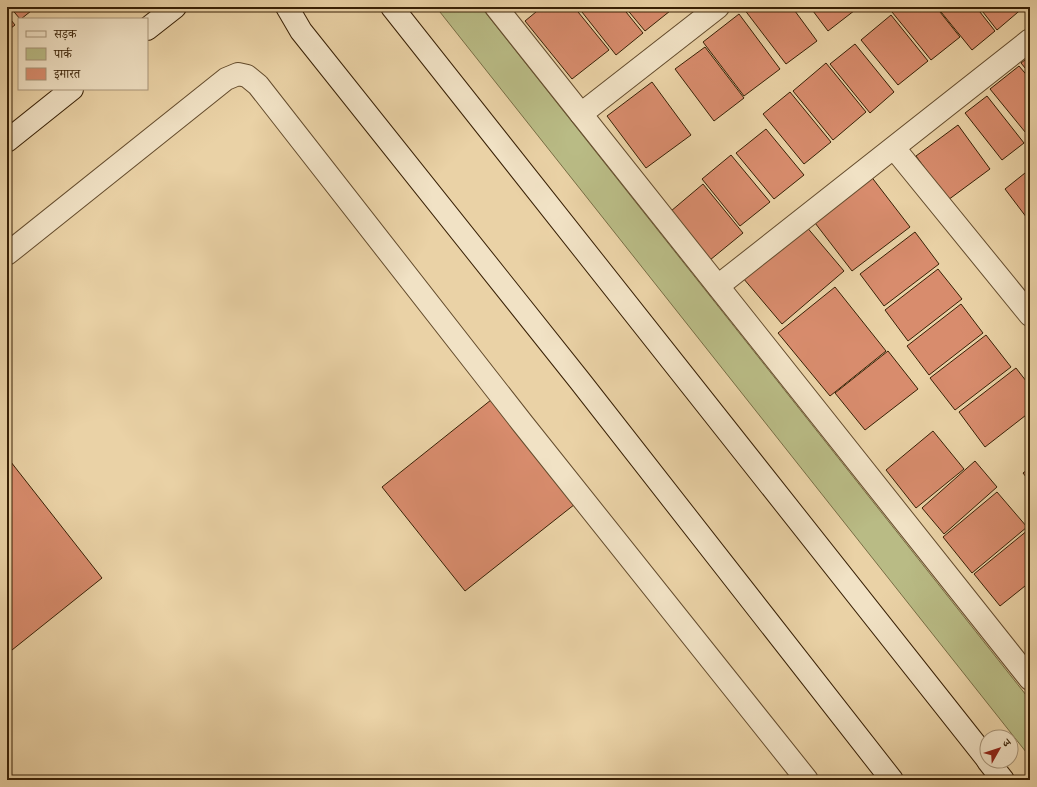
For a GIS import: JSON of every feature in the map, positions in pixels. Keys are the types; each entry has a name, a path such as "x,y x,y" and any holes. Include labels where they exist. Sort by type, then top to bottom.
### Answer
{"street":[{"path":"148,28 175,7"},
{"path":"287,7 301,31 555,350 892,780"},
{"path":"392,7 979,749"},
{"path":"496,7 1030,679"},
{"path":"581,114 718,7"},
{"path":"718,286 1030,40"},
{"path":"7,254 226,79 238,74 247,76 258,85 528,430 807,780"},
{"path":"7,141 71,90"},
{"path":"894,148 1026,301"},
{"path":"995,769 1003,780"}],"green space":[{"path":"436,7 481,7 1011,676 1030,700 1030,757 1019,743 1019,729 1008,729"}],"building":[{"path":"10,7 36,7 22,18 19,18"},
{"path":"542,7 574,7 609,50 572,79 525,21"},
{"path":"578,7 622,7 643,33 616,55"},
{"path":"625,7 675,7 645,31"},
{"path":"746,7 792,7 817,41 786,64 744,9"},
{"path":"810,7 859,7 828,31"},
{"path":"899,7 936,7 960,37 931,60 892,12"},
{"path":"937,7 976,7 995,31 972,50"},
{"path":"979,7 1024,7 997,30"},
{"path":"739,14 780,69 744,96 703,42"},
{"path":"7,15 15,25 7,31"},
{"path":"891,15 928,61 898,85 861,40"},
{"path":"855,44 894,92 870,113 830,64"},
{"path":"705,47 744,98 714,121 675,69"},
{"path":"1030,56 1030,74 1021,63"},
{"path":"826,63 866,112 833,140 793,91"},
{"path":"1019,66 1030,79 1030,138 990,89"},
{"path":"652,82 691,135 646,168 607,116"},
{"path":"790,92 831,142 804,164 763,114"},
{"path":"987,96 1024,143 1002,160 965,113"},
{"path":"958,125 990,169 948,200 916,156"},
{"path":"766,129 804,175 774,199 736,153"},
{"path":"731,155 770,202 740,226 702,179"},
{"path":"1030,169 1030,222 1005,189"},
{"path":"870,175 910,227 852,271 812,219"},
{"path":"703,184 743,233 710,260 671,211"},
{"path":"805,225 844,271 782,324 743,278"},
{"path":"915,232 939,264 884,306 860,274"},
{"path":"938,269 962,299 908,341 885,310"},
{"path":"835,287 886,351 830,396 778,333"},
{"path":"961,304 983,333 929,375 907,346"},
{"path":"986,335 1011,367 955,410 930,378"},
{"path":"888,351 918,389 865,430 835,393"},
{"path":"1016,368 1030,386 1030,412 985,447 959,412"},
{"path":"506,388 589,493 465,591 382,487"},
{"path":"933,431 964,469 916,508 886,470"},
{"path":"7,457 102,578 7,654"},
{"path":"975,461 997,487 944,534 922,508"},
{"path":"1030,468 1030,482 1023,473"},
{"path":"997,492 1027,527 972,573 943,537"},
{"path":"1028,530 1030,532 1030,582 1000,606 974,574"}]}
